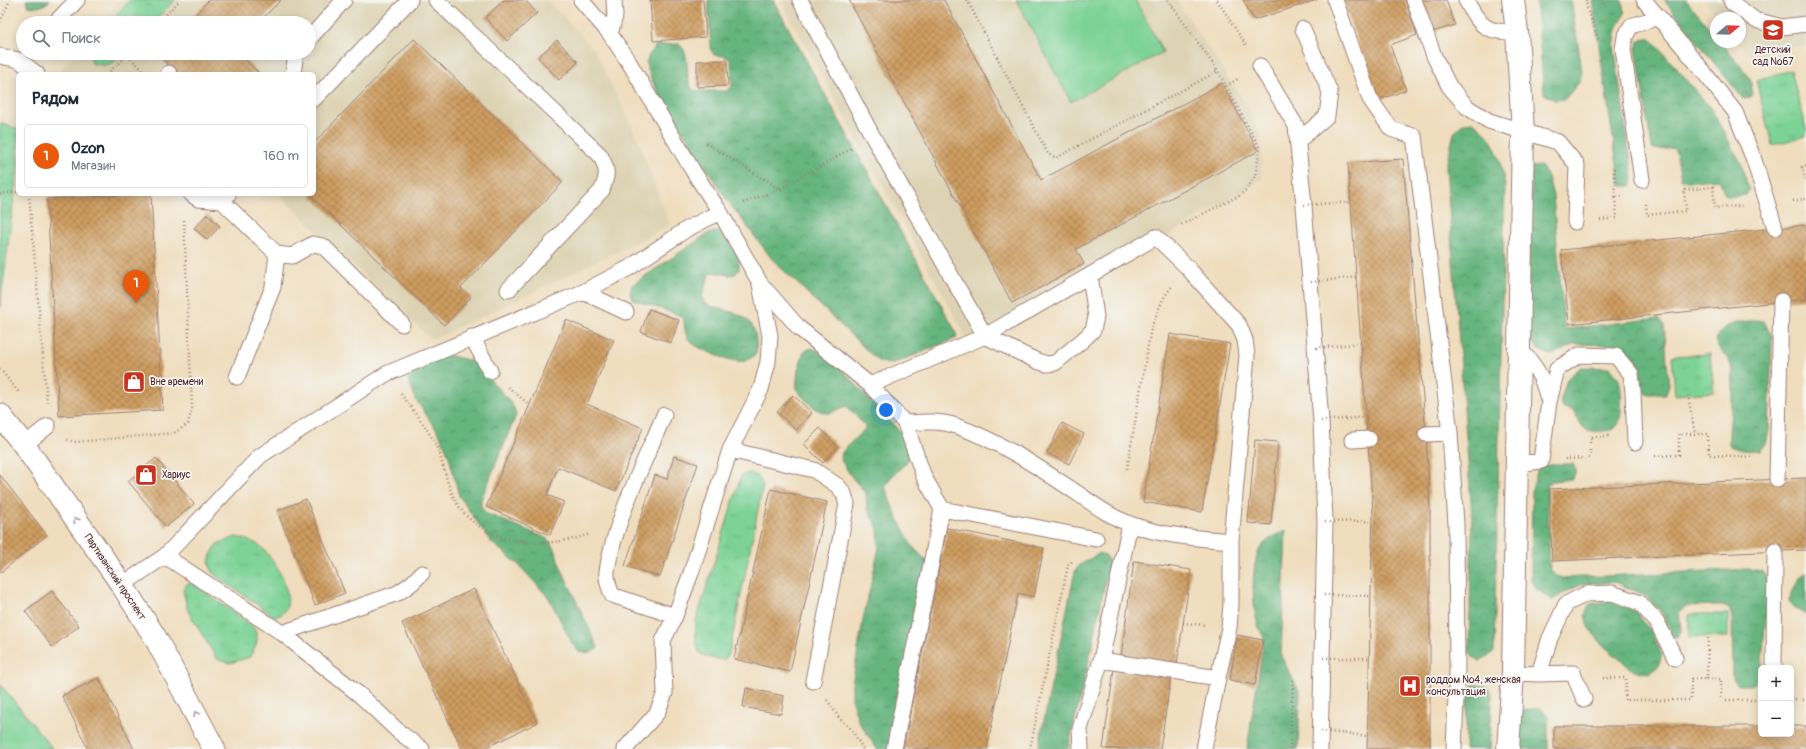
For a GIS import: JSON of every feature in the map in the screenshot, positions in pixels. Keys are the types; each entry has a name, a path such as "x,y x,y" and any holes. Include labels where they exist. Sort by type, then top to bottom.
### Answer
{"street":[{"path":"1508,749 1513,673 1523,132 1517,32 1513,0"},
{"name":"Партизанский проспект","path":"0,415 24,445 122,585 155,637 214,749"}],"lane":[{"path":"61,16 77,0"},
{"path":"316,31 344,0"},
{"path":"316,97 410,0"},
{"path":"436,0 600,155 606,167 607,177 602,190 508,290"},
{"path":"580,0 610,34 630,64 693,172 720,212 760,283 798,328 870,385 905,423 924,477 942,509 894,749"},
{"path":"610,34 615,16 614,0"},
{"path":"800,0 873,137 985,336 1037,361 1047,364 1055,363 1093,330 1096,316 1090,275"},
{"path":"1335,0 1370,99 1390,129 1414,136 1450,433 1456,540 1457,673 1454,749"},
{"path":"1414,0 1434,56 1450,86 1467,107 1489,121 1558,142 1577,165 1575,222"},
{"path":"1466,0 1479,22 1488,28 1498,32 1517,32"},
{"path":"1644,0 1700,66 1735,112 1754,160 1775,228"},
{"path":"1731,0 1732,3 1755,20 1782,27 1806,24"},
{"path":"1642,180 1623,49 1625,37 1631,26 1659,17"},
{"path":"1298,141 1328,116 1330,92 1303,29"},
{"path":"0,56 16,56"},
{"path":"25,60 35,72"},
{"path":"293,72 295,60"},
{"path":"1260,66 1296,126 1304,205 1321,421 1325,522 1320,749"},
{"path":"194,196 198,199 225,198 277,254 292,256 313,244 323,246 402,324"},
{"path":"122,585 165,556 260,456 386,374 583,292 629,268 687,229 720,212"},
{"path":"870,385 985,336 1156,237 1186,266 1238,325 1245,340 1247,355 1231,541 1231,604 1229,628 1204,749"},
{"path":"237,376 273,287 277,254"},
{"path":"625,749 657,713 665,693 663,641 675,616 730,450 761,389 768,362 770,336 760,283"},
{"path":"583,292 626,312"},
{"path":"1777,479 1781,302"},
{"path":"472,337 490,371"},
{"path":"1518,348 1531,360 1543,379 1549,402"},
{"path":"1516,464 1541,461 1549,402 1557,369 1579,355 1616,356 1631,374 1635,442"},
{"path":"664,415 617,532 607,571 608,584 612,595 675,616"},
{"path":"905,423 930,421 955,425 1006,449 1105,512 1130,524 1180,536 1231,541"},
{"path":"24,445 48,426"},
{"path":"1426,434 1450,433"},
{"path":"1352,440 1369,439"},
{"path":"730,450 814,470 838,486 844,494 847,504 813,681"},
{"path":"942,509 1096,539"},
{"path":"1081,749 1080,729 1101,660 1130,524"},
{"path":"1774,665 1775,551"},
{"path":"165,556 282,633 361,696 399,732 422,749"},
{"path":"282,633 398,593 412,583 422,573"},
{"path":"1539,674 1550,638 1566,604 1586,594 1612,593 1640,603 1657,622 1675,658"},
{"path":"1101,660 1218,678"},
{"path":"1513,673 1574,673 1584,700"}],"path":[{"path":"0,22 10,0"},
{"path":"165,16 180,0"},
{"path":"967,0 1048,154 1056,158 1218,71"},
{"path":"1156,237 1239,196 1246,190 1255,176 1260,149 1218,71 1168,0"},
{"path":"1217,0 1260,66"},
{"path":"1586,0 1587,8 1600,42"},
{"path":"109,72 122,60"},
{"path":"134,60 145,72"},
{"path":"720,212 780,189 873,137"},
{"path":"703,141 780,189"},
{"path":"1806,166 1802,166 1806,181"},
{"path":"1662,213 1686,211 1684,190 1713,187 1716,208 1730,207"},
{"path":"0,194 16,192"},
{"path":"29,196 48,426 63,439 76,442 174,433 188,424 192,408 184,216"},
{"path":"1304,205 1351,202"},
{"path":"1127,469 1151,328 1163,299 1186,266"},
{"path":"1310,282 1357,277"},
{"path":"1316,348 1362,343"},
{"path":"386,374 431,436 440,456 446,481 455,500 466,517 484,531 503,538 533,543 556,542 576,539 594,533 617,532"},
{"path":"1688,395 1695,434"},
{"path":"1321,421 1367,417"},
{"path":"1679,455 1679,434 1708,434 1709,455 1723,455"},
{"path":"1590,458 1590,437 1613,436"},
{"path":"1325,522 1373,521"},
{"path":"1030,749 1068,565 1096,539"},
{"path":"1324,595 1371,596"},
{"path":"1707,679 1708,637"},
{"path":"1323,658 1370,658"},
{"path":"1596,678 1626,678 1625,700 1691,700 1691,679 1721,679 1721,700 1758,700"},
{"path":"813,681 840,719 852,730 858,744 862,749"},
{"path":"1290,749 1293,681"},
{"path":"1794,700 1806,700"},
{"path":"1321,731 1368,736"}],"shaded area":[{"path":"121,0 547,0 595,50 639,142 670,226 445,334 431,339 280,196 316,196 316,72 59,72 69,60 316,60 316,16 107,16"},
{"path":"780,0 1176,0 1249,109 1261,136 1262,180 974,351"},
{"name":"Детский сад №67","path":"1703,0 1806,0 1806,46 1786,47 1750,56 1743,48 1746,48 1746,12 1713,12"}],"green space":[{"path":"26,0 50,0 43,6 35,7 28,6"},
{"path":"130,0 175,0 159,16 116,16"},
{"path":"708,0 773,0 955,330 957,338 900,361 889,364 878,361 772,259 727,200 671,114 652,81 646,64 648,57 656,45 679,44 686,55 690,86 694,91 726,91 732,87 731,60 724,56 714,55 711,50"},
{"path":"1016,0 1135,0 1163,52 1071,102"},
{"path":"1536,0 1571,0 1582,71 1580,81 1565,99 1555,100 1544,94"},
{"path":"1592,0 1621,0 1625,11 1617,29 1614,46 1633,179 1631,186 1622,186 1619,178"},
{"path":"1664,0 1686,0 1710,29 1710,48 1726,48 1750,78 1753,95 1749,98 1743,99"},
{"path":"1651,39 1655,43 1711,109 1741,163 1749,190 1746,195 1728,197 1724,193 1720,181 1711,179 1686,181 1681,179 1676,152 1673,148 1659,150 1652,148 1636,48 1639,41"},
{"path":"91,60 116,60 106,65 92,63"},
{"path":"1791,70 1806,128 1806,136 1772,145 1756,80"},
{"path":"1473,122 1487,135 1496,149 1505,184 1494,652 1480,661 1473,657 1469,651 1472,516 1446,167 1454,133 1463,123"},
{"path":"0,123 16,128 16,182 0,308"},
{"path":"1541,166 1548,177 1553,196 1564,325 1567,329 1659,318 1664,324 1669,386 1666,394 1646,394 1642,385 1639,364 1622,345 1575,344 1551,355 1538,349 1531,341 1527,332 1532,167"},
{"path":"722,232 739,255 739,270 735,274 729,275 713,272 709,275 702,297 705,304 736,314 750,323 754,330 756,354 745,361 725,358 700,348 688,339 685,331 684,320 679,315 634,300 630,294 632,285 707,234"},
{"path":"1757,320 1764,321 1772,337 1769,431 1766,444 1760,450 1744,450 1732,447 1729,444 1733,376 1730,362 1718,347 1715,340 1723,329 1728,326"},
{"path":"812,348 831,358 905,437 909,446 910,453 908,459 889,480 885,487 894,511 912,546 927,561 889,749 877,749 858,720 852,700 852,685 863,620 879,547 878,529 867,508 866,494 851,476 841,460 841,454 847,446 865,429 865,426 847,406 829,413 819,411 806,401 796,389 798,370 804,351"},
{"path":"1710,354 1714,392 1675,395 1672,356"},
{"path":"447,355 473,361 508,399 514,408 516,415 481,500 481,506 485,513 546,538 555,548 558,561 598,648 594,651 587,653 579,652 572,643 549,598 518,564 491,542 459,496 449,456 440,435 416,400 408,379 420,367"},
{"path":"1581,367 1610,368 1617,376 1621,390 1621,411 1619,422 1615,428 1603,431 1587,431 1573,410 1564,408 1560,402 1567,379"},
{"path":"1551,464 1573,464 1575,468 1572,479 1552,481 1547,486 1550,569 1555,575 1562,578 1750,569 1762,571 1769,580 1762,665 1758,665 1758,681 1754,685 1738,685 1733,679 1732,619 1730,610 1723,605 1686,606 1679,612 1681,630 1679,636 1674,637 1662,613 1646,596 1615,582 1584,584 1569,590 1552,600 1534,587 1531,579 1532,490 1538,468"},
{"path":"748,473 757,476 763,485 730,649 728,656 724,660 707,657 699,652 696,639 696,621 741,476"},
{"path":"1286,530 1281,656 1300,693 1298,749 1247,749 1264,639 1254,607 1253,584 1255,562 1264,543"},
{"path":"236,537 251,541 260,546 279,571 287,594 287,604 284,612 275,617 215,575 209,563 217,544"},
{"path":"1100,553 1106,556 1109,563 1091,652 1068,749 1038,749 1075,571 1080,565"},
{"path":"1806,572 1806,615 1794,608 1789,600 1799,577"},
{"path":"192,583 252,625 255,630 257,641 250,657 230,663 217,659 188,611 183,590 187,584"},
{"path":"1609,601 1635,611 1651,631 1662,655 1658,666 1650,673 1634,671 1604,646 1588,627 1585,615 1590,604"},
{"path":"1689,614 1728,614 1728,637 1689,637"},
{"path":"0,684 53,749 0,749"},
{"path":"1473,685 1486,686 1492,694 1490,749 1465,749 1468,690"},
{"path":"1540,708 1548,717 1548,749 1518,749 1519,718 1525,710"}],"building":[{"path":"209,0 281,0 265,16 194,16"},
{"path":"504,0 525,0 537,13 507,41 485,18"},
{"path":"650,0 703,0 706,37 653,41"},
{"path":"849,0 944,0 1041,180 1222,83 1258,151 1076,249 1084,264 1012,303"},
{"path":"1243,0 1317,0 1254,20"},
{"path":"1342,0 1405,0 1417,35 1390,45 1406,90 1379,100"},
{"path":"1421,0 1446,0 1455,25 1432,32"},
{"path":"414,39 563,182 461,288 471,297 444,325 311,196 316,196 316,141"},
{"path":"557,40 578,62 559,80 538,57"},
{"path":"163,60 245,60 258,72 175,72"},
{"path":"727,60 728,86 697,87 697,61"},
{"path":"1403,159 1426,434 1430,509 1430,749 1367,749 1373,513 1348,163"},
{"path":"109,196 151,196 163,410 59,416 47,199"},
{"path":"207,214 220,226 207,240 194,228"},
{"path":"1806,225 1806,299 1569,324 1561,250"},
{"path":"649,309 679,320 671,343 641,332"},
{"path":"566,320 614,340 587,404 643,428 616,491 558,467 547,495 564,502 550,535 486,507"},
{"path":"1170,334 1230,344 1202,512 1143,502"},
{"path":"793,395 812,413 796,430 777,412"},
{"path":"1062,423 1084,434 1069,464 1047,453"},
{"path":"820,428 838,447 823,463 804,444"},
{"path":"1255,440 1278,442 1271,525 1248,523"},
{"path":"674,456 698,464 660,577 625,566 655,475 667,479"},
{"path":"156,458 194,504 166,527 128,481"},
{"path":"0,475 47,535 0,573"},
{"path":"1806,478 1806,550 1552,561 1549,489"},
{"path":"771,489 827,502 790,672 734,659"},
{"path":"306,499 345,593 315,605 277,511"},
{"path":"947,528 1044,548 1034,597 1018,593 987,749 903,749"},
{"path":"1134,561 1191,570 1177,664 1121,656"},
{"path":"474,589 537,723 483,749 462,749 402,623"},
{"path":"52,591 79,626 52,647 25,611"},
{"path":"1237,635 1263,640 1255,685 1230,680"},
{"path":"1114,669 1171,677 1160,749 1103,749"},
{"path":"99,678 134,749 88,749 62,696"},
{"path":"746,688 784,696 781,714 743,707"},
{"path":"1554,726 1758,726 1758,737 1794,737 1794,726 1806,726 1806,749 1554,749"}],"place":[{"name":"Детский сад №67","path":"1773,30"},
{"name":"Ozon","path":"136,303"},
{"name":"Вне времени","path":"134,382"},
{"name":"Хариус","path":"146,475"},
{"name":"роддом №4, женская консультация","path":"1410,686"}]}
